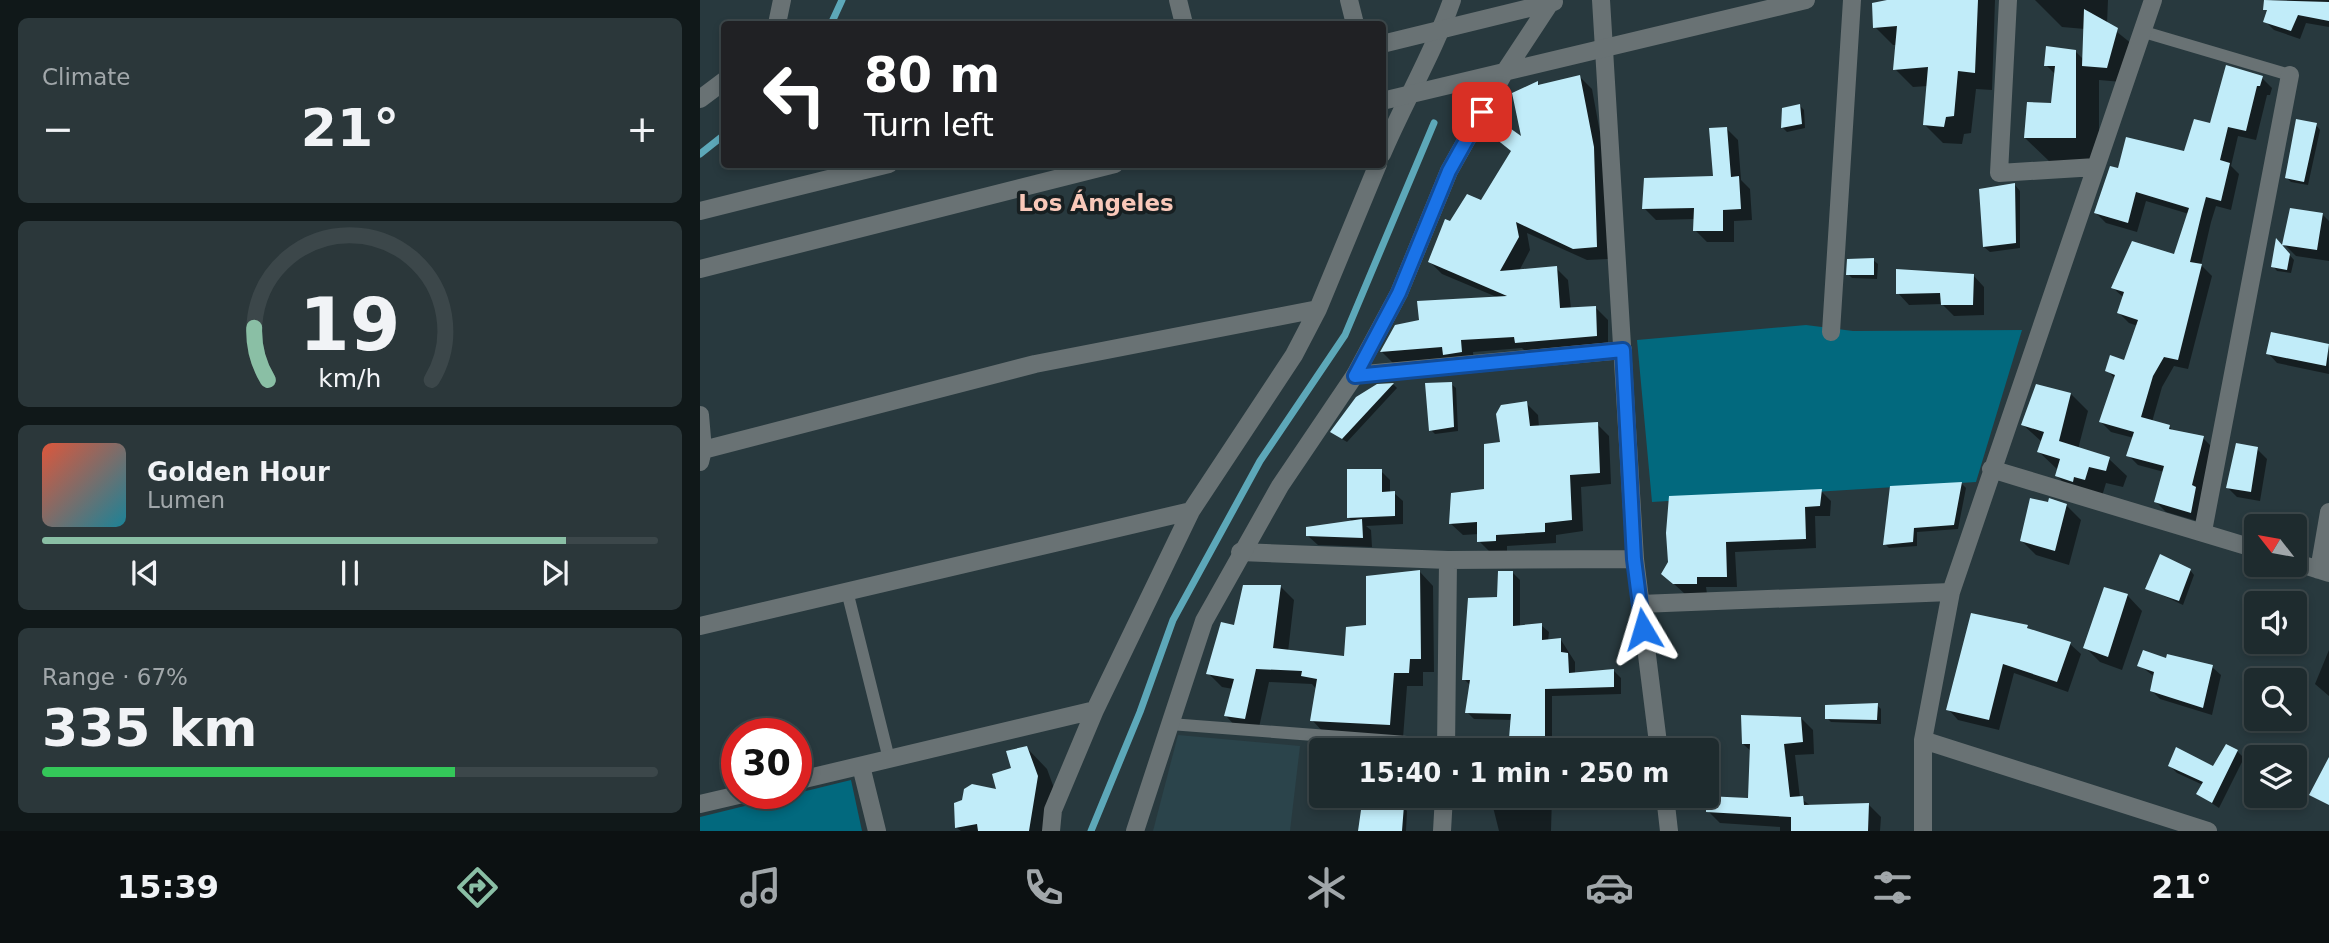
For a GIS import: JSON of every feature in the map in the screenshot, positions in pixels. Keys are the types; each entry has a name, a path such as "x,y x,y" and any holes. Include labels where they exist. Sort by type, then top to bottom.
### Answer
{"street":[{"path":"778,21 782,0"},
{"path":"1178,0 1183,21"},
{"path":"1349,0 1354,21"},
{"path":"1386,145 1407,95 1441,31 1452,0"},
{"path":"1601,0 1634,559 1657,738"},
{"path":"1386,100 1806,0"},
{"path":"1831,332 1852,0"},
{"path":"2008,0 1999,173 2096,167"},
{"path":"1923,831 1923,740 1951,592 1990,468 2153,0"},
{"path":"1386,43 1556,1"},
{"path":"1135,831 1204,621 1240,552 1280,486 1355,376 1399,293 1449,171 1504,73 1556,1"},
{"path":"2203,531 2290,75"},
{"path":"701,94 721,83"},
{"path":"700,211 873,168"},
{"path":"700,269 1099,168"},
{"path":"1051,831 1053,810 1095,710 1191,511 1294,355 1318,309 1376,168"},
{"path":"700,415 701,456 1035,364 1318,309"},
{"path":"1355,376 1623,350"},
{"path":"1990,468 2244,545"},
{"path":"700,626 1191,511"},
{"path":"2307,566 2324,571 2329,512"},
{"path":"1240,552 1447,560 1634,559"},
{"path":"1446,738 1447,560"},
{"path":"1640,604 1951,592"},
{"path":"812,777 1095,710"},
{"path":"1923,740 2208,831"},
{"path":"861,765 877,831"},
{"path":"700,804 721,799"},
{"path":"1442,831 1443,808"},
{"path":"1666,808 1669,831"}],"lane":[{"path":"2144,32 2290,75"},
{"path":"848,591 889,759"},
{"path":"1170,724 1331,738"}],"shaded area":[{"path":"1806,325 1853,331 2022,330 1976,482 1652,502 1637,340"},
{"path":"1178,735 1300,746 1290,831 1153,831"},
{"path":"851,780 862,831 700,831 700,817 733,809 812,809 812,790"}],"building":[{"path":"1887,0 1978,0 1975,73 1958,71 1954,116 1946,117 1944,127 1923,125 1928,67 1893,70 1897,26 1873,28 1872,3"},
{"path":"2264,0 2329,2 2329,21 2298,15 2291,31 2263,22 2267,10 2263,10"},
{"path":"2084,9 2118,28 2107,68 2082,66"},
{"path":"2046,46 2076,50 2076,138 2024,138 2027,102 2051,103 2055,66 2044,66"},
{"path":"2226,65 2263,76 2260,86 2257,86 2246,131 2228,127 2220,160 2230,163 2221,201 2206,197 2202,212 2190,262 2202,264 2178,360 2164,357 2153,376 2141,417 2170,425 2169,429 2204,436 2192,485 2196,487 2191,513 2154,502 2164,466 2126,456 2134,432 2099,422 2115,375 2105,371 2110,355 2124,360 2138,320 2117,313 2124,292 2111,288 2132,241 2174,254 2189,208 2136,192 2128,223 2094,213 2110,166 2118,168 2126,137 2184,151 2194,119 2210,123"},
{"path":"1580,75 1594,147 1597,247 1573,249 1516,222 1519,237 1500,271 1557,266 1560,308 1596,306 1597,336 1515,343 1514,337 1461,340 1462,352 1443,355 1442,347 1380,352 1395,325 1419,320 1417,301 1507,296 1428,262 1445,219 1450,221 1467,194 1481,200 1511,151 1485,130 1493,116 1521,136 1512,93 1538,81 1538,85"},
{"path":"1800,104 1802,124 1781,128 1782,108"},
{"path":"2296,119 2317,123 2304,182 2285,178"},
{"path":"1727,127 1731,177 1739,176 1741,209 1723,210 1723,231 1693,231 1694,208 1642,209 1644,178 1713,176 1709,128"},
{"path":"2015,183 2016,243 1983,247 1979,189"},
{"path":"2290,208 2323,213 2317,250 2282,245"},
{"path":"2276,238 2290,254 2287,270 2271,267"},
{"path":"1874,258 1874,275 1846,275 1847,259"},
{"path":"1896,269 1974,274 1973,305 1941,305 1940,293 1896,294"},
{"path":"2271,332 2329,344 2326,366 2266,354"},
{"path":"1452,382 1454,427 1429,431 1425,383"},
{"path":"1394,383 1342,439 1330,432 1356,397 1377,384"},
{"path":"2036,384 2071,393 2059,441 2110,457 2106,471 2089,467 2085,480 2074,477 2073,482 2055,476 2060,459 2037,452 2044,432 2021,425"},
{"path":"1527,401 1530,426 1598,422 1600,473 1570,475 1572,520 1545,523 1545,532 1496,535 1496,541 1477,542 1477,522 1449,524 1451,493 1484,489 1484,444 1500,442 1496,414 1501,405"},
{"path":"2236,443 2258,447 2251,492 2226,488"},
{"path":"1347,469 1382,469 1382,492 1395,491 1395,516 1347,518"},
{"path":"1962,482 1954,525 1914,528 1913,542 1883,545 1890,486"},
{"path":"1822,489 1820,506 1805,507 1806,539 1726,542 1727,577 1697,577 1697,584 1673,584 1661,574 1668,562 1666,533 1669,496"},
{"path":"2030,498 2048,502 2049,498 2067,504 2055,551 2020,541"},
{"path":"1362,519 1363,538 1306,536 1306,527"},
{"path":"2160,554 2191,569 2179,601 2145,589"},
{"path":"1420,570 1421,659 1410,659 1409,673 1394,673 1390,725 1310,721 1317,679 1301,676 1302,671 1256,669 1245,719 1224,716 1234,679 1206,674 1221,622 1234,625 1243,585 1281,585 1273,648 1344,656 1346,627 1366,625 1366,576"},
{"path":"1498,571 1513,571 1513,626 1542,623 1542,640 1561,638 1561,652 1568,653 1569,673 1614,669 1614,687 1545,689 1545,738 1509,738 1511,714 1465,713 1470,680 1462,680 1468,598 1497,597"},
{"path":"2104,587 2128,594 2108,657 2083,648"},
{"path":"1971,613 2028,625 2027,628 2071,642 2057,682 2003,664 1989,720 1946,710"},
{"path":"2143,650 2166,658 2167,654 2213,665 2203,708 2150,691 2154,672 2137,666"},
{"path":"1878,703 1877,720 1825,719 1825,705"},
{"path":"1741,715 1801,717 1803,742 1784,744 1790,797 1803,796 1804,805 1869,803 1868,831 1791,831 1791,817 1706,812 1706,808 1719,808 1719,797 1748,798 1750,744 1742,744"},
{"path":"2226,744 2238,750 2212,803 2196,794 2203,782 2168,766 2176,747 2213,766"},
{"path":"1027,746 1038,776 1029,831 978,831 977,824 955,828 954,803 962,800 964,789 972,784 996,789 992,774 1011,768 1006,751"},
{"path":"2329,757 2329,805 2309,795"},
{"path":"1361,808 1404,808 1402,831 1358,831"}],"waterway":[{"path":"832,21 842,0"},
{"path":"1091,831 1140,712 1173,620 1260,461 1345,335 1434,123"},
{"path":"700,154 721,137"}],"district":[{"name":"Los Ángeles","path":"1096,203"}],"route":[{"path":"1482,112 1449,171 1399,293 1355,376 1623,350 1634,559 1643,629"}]}
